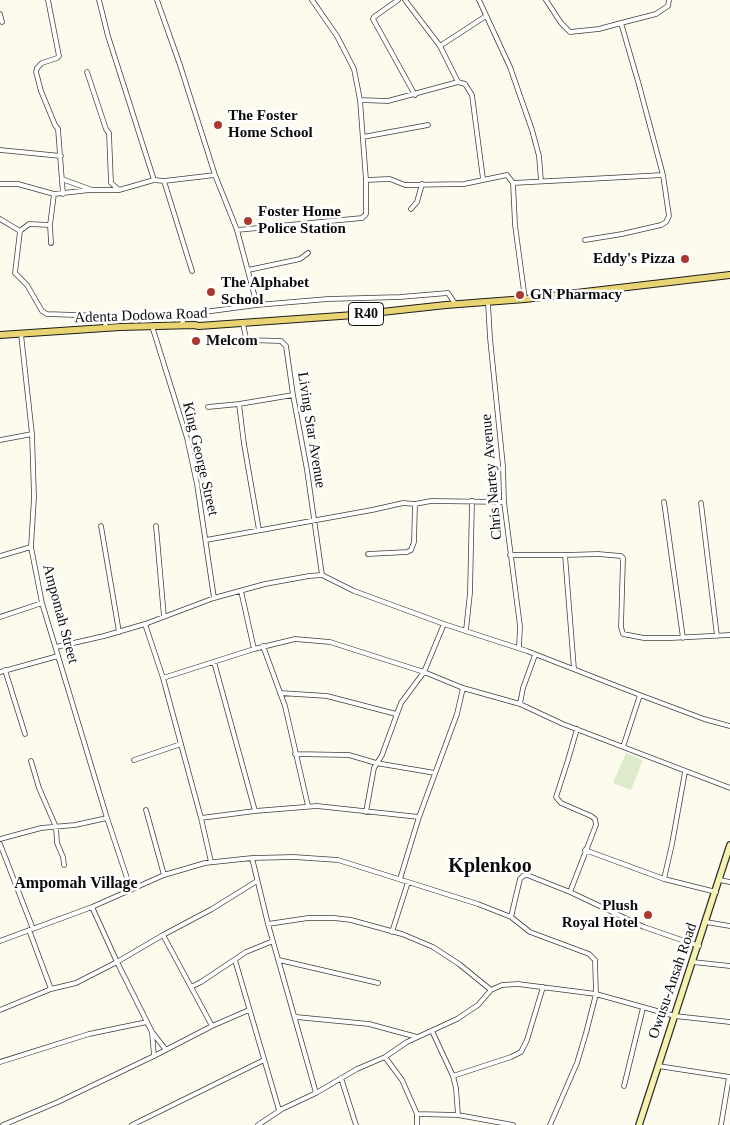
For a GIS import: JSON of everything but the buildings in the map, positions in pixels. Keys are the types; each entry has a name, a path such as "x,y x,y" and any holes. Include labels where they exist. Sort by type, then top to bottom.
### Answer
{"main road":[{"name":"Adenta Dodowa Road","path":"0,335 106,328 243,324 354,315 488,303 730,275"}],"street":[{"path":"48,0 59,56 42,63 36,72 41,91 58,129 63,194"},
{"path":"99,0 108,36 154,180"},
{"path":"157,0 215,175 237,230 257,305"},
{"path":"237,230 363,217 366,214 366,180 360,100 353,67 337,36 312,0"},
{"path":"398,0 374,17 374,19 415,95"},
{"path":"405,0 440,46 458,82"},
{"path":"479,0 510,67 526,112 539,156 541,180"},
{"path":"546,0 570,32 600,29 656,14 668,6 669,0"},
{"path":"0,14 2,22"},
{"path":"440,46 486,16"},
{"path":"585,240 661,225 666,222 669,216 663,175 621,23"},
{"path":"87,72 109,133 111,183 119,190"},
{"path":"360,100 386,102 458,82 465,84 472,95 483,179"},
{"path":"363,137 428,125"},
{"path":"0,150 61,156"},
{"path":"0,184 18,184 54,194 63,194 92,190 119,190 154,180 164,181 215,175"},
{"path":"366,180 390,179 405,185 464,184 508,175 512,183 524,299"},
{"path":"512,183 663,175"},
{"path":"62,179 92,190"},
{"path":"164,181 192,271"},
{"path":"411,209 417,202 422,184"},
{"path":"50,243 54,194"},
{"path":"0,219 20,231"},
{"path":"50,225 29,224 20,231 15,273 26,285 42,311 46,314 104,316 106,328"},
{"path":"248,270 300,259 308,253"},
{"path":"181,326 184,317 189,314 257,305 328,299 400,297 448,293 456,305"},
{"name":"Chris Nartey Avenue","path":"488,303 503,466 504,502 520,626 519,648"},
{"name":"Living Star Avenue","path":"243,324 248,340 281,342 285,344 307,470 322,575"},
{"name":"King George Street","path":"152,326 187,438 197,484 214,598"},
{"name":"Ampomah Street","path":"21,334 32,434 34,497 31,547 42,603 107,818 131,890"},
{"path":"208,407 293,395"},
{"path":"239,404 259,530"},
{"path":"0,440 32,434"},
{"path":"206,540 403,503 415,504 431,501 504,502"},
{"path":"466,630 470,593 472,501"},
{"path":"664,502 683,638"},
{"path":"701,503 718,636"},
{"path":"368,554 407,552 411,550 414,542 415,504"},
{"path":"101,526 119,632"},
{"path":"156,526 164,617"},
{"path":"0,556 31,547"},
{"path":"510,555 598,554 621,556 623,558 620,627 623,634 644,638 730,635"},
{"path":"565,555 574,669"},
{"path":"56,648 119,632 214,598 265,584 322,575 354,590 444,624 519,648 704,719 730,726"},
{"path":"241,591 254,649"},
{"path":"0,617 42,603"},
{"path":"145,624 163,678 211,862"},
{"path":"366,812 376,763 382,755 396,714 401,703 424,672 444,624"},
{"path":"163,678 263,646 295,640 330,642 424,672 463,688 520,704 577,729 730,788"},
{"path":"263,646 288,720 308,806"},
{"path":"520,704 523,688 535,655"},
{"path":"25,734 2,671 58,656"},
{"path":"214,662 255,810"},
{"path":"400,879 419,817 457,714 463,688"},
{"path":"280,693 327,696 396,714"},
{"path":"623,747 640,695"},
{"path":"570,892 596,825 595,820 591,816 561,804 556,797 577,729"},
{"path":"134,760 181,744"},
{"path":"295,754 349,755 376,763 435,772"},
{"path":"31,761 37,783 56,827 57,843 64,865"},
{"path":"664,879 685,772"},
{"path":"201,818 255,810 308,806 326,806 419,817"},
{"path":"146,810 164,875"},
{"path":"0,839 42,828 92,822 107,818"},
{"path":"0,844 51,989"},
{"name":"Owusu-Ansah Road","path":"639,1125 699,946 730,845"},
{"path":"585,850 664,879 716,892"},
{"path":"0,942 164,875 211,862 252,858 286,857 338,860 478,904 511,917 536,935 593,957 596,964 596,994 577,1063 550,1125"},
{"path":"252,858 268,924 316,1092"},
{"path":"511,917 520,879 522,876 528,875 570,892 644,927 699,946"},
{"path":"720,880 730,882"},
{"path":"0,1010 51,989 76,983 212,909 257,881"},
{"path":"392,932 408,882"},
{"path":"92,906 117,962 152,1032 166,1050"},
{"path":"268,924 308,918 334,918 351,920 416,938 459,964 491,990"},
{"path":"706,922 730,926"},
{"path":"162,936 212,1026"},
{"path":"191,987 257,947 273,941"},
{"path":"235,960 280,1110"},
{"path":"279,960 378,983"},
{"path":"693,962 730,966"},
{"path":"258,1125 280,1110 385,1057 417,1037 468,1013 491,990 507,985 543,987 596,994 675,1016 730,1022"},
{"path":"453,1076 521,1052 527,1040 543,987"},
{"path":"624,1086 644,1008"},
{"path":"3,1125 58,1102 212,1026 250,1010"},
{"path":"296,1017 369,1024 417,1037"},
{"path":"0,1062 90,1034 147,1022"},
{"path":"432,1031 453,1076 458,1116"},
{"path":"152,1032 154,1056"},
{"path":"385,1057 399,1075 417,1114 417,1125"},
{"path":"132,1125 264,1060"},
{"path":"658,1066 730,1077 721,1125"},
{"path":"341,1078 356,1125"},
{"path":"417,1114 458,1116 513,1125"}],"green space":[{"path":"626,753 643,760 631,790 613,783"}],"place":[{"name":"The Foster Home School","path":"218,125"},
{"name":"Foster Home Police Station","path":"248,221"},
{"name":"Eddy's Pizza","path":"685,259"},
{"name":"The Alphabet School","path":"211,292"},
{"name":"GN Pharmacy","path":"520,295"},
{"name":"Melcom","path":"196,341"},
{"name":"Plush Royal Hotel","path":"648,915"}],"district":[{"name":"Kplenkoo","path":"490,867"},
{"name":"Ampomah Village","path":"76,884"}]}
